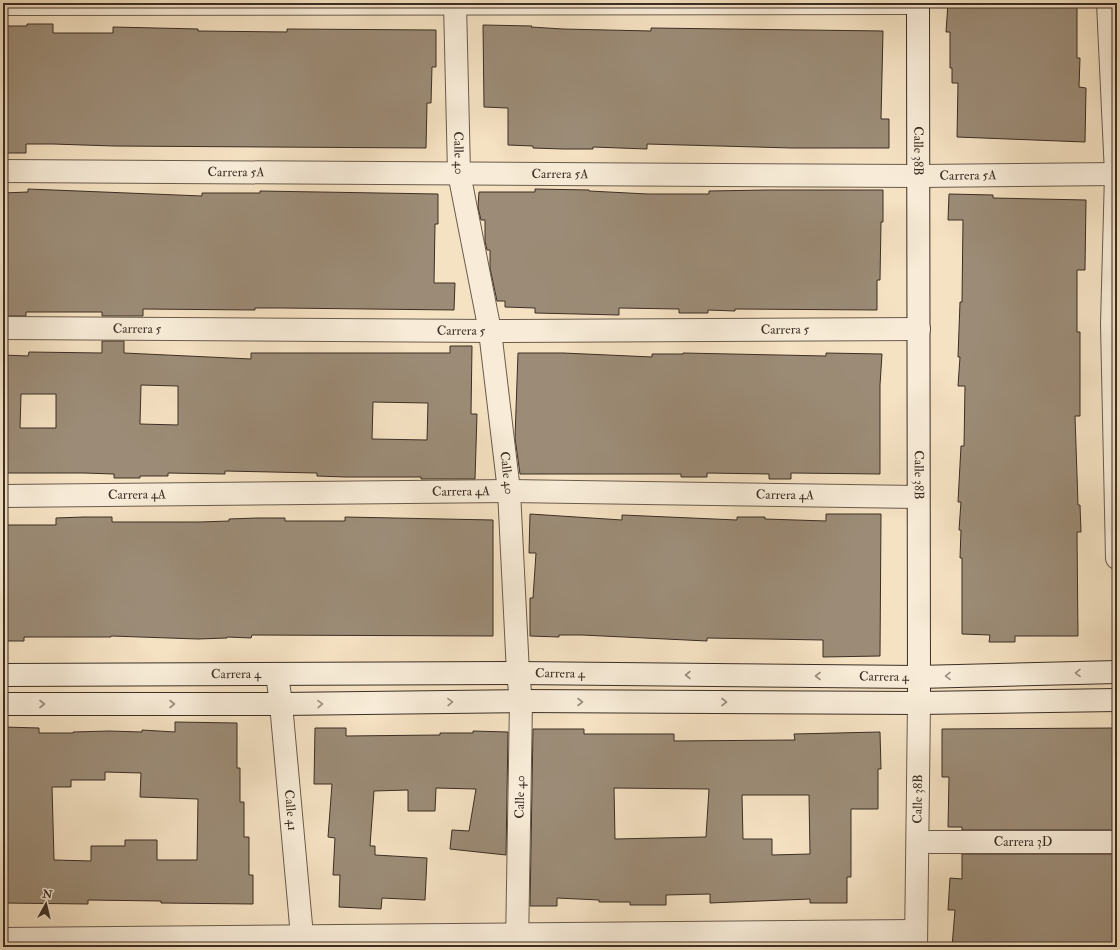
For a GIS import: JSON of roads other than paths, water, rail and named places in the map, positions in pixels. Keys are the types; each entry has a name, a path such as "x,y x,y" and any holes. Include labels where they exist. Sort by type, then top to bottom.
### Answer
{"street":[{"name":"Calle 40","path":"455,3 459,173 490,331 508,491 518,673 521,701 517,941"},
{"path":"3,4 918,3"},
{"name":"Calle 38B","path":"916,939 919,703 918,3"},
{"path":"1108,3 1116,174 1115,324 1117,558"},
{"name":"Carrera 5A","path":"3,171 919,176 1116,174"},
{"name":"Carrera 5","path":"3,328 490,331 918,329"},
{"name":"Carrera 4A","path":"3,496 508,491 918,497"},
{"name":"Carrera 4","path":"3,676 518,673 918,676 1117,672"},
{"name":"Calle 41","path":"277,674 303,942"},
{"name":"Carrera 4","path":"3,704 281,704 521,701 919,703 1117,700"},
{"name":"Carrera 3D","path":"930,842 1117,842"},
{"path":"3,939 303,942 916,939"}]}
